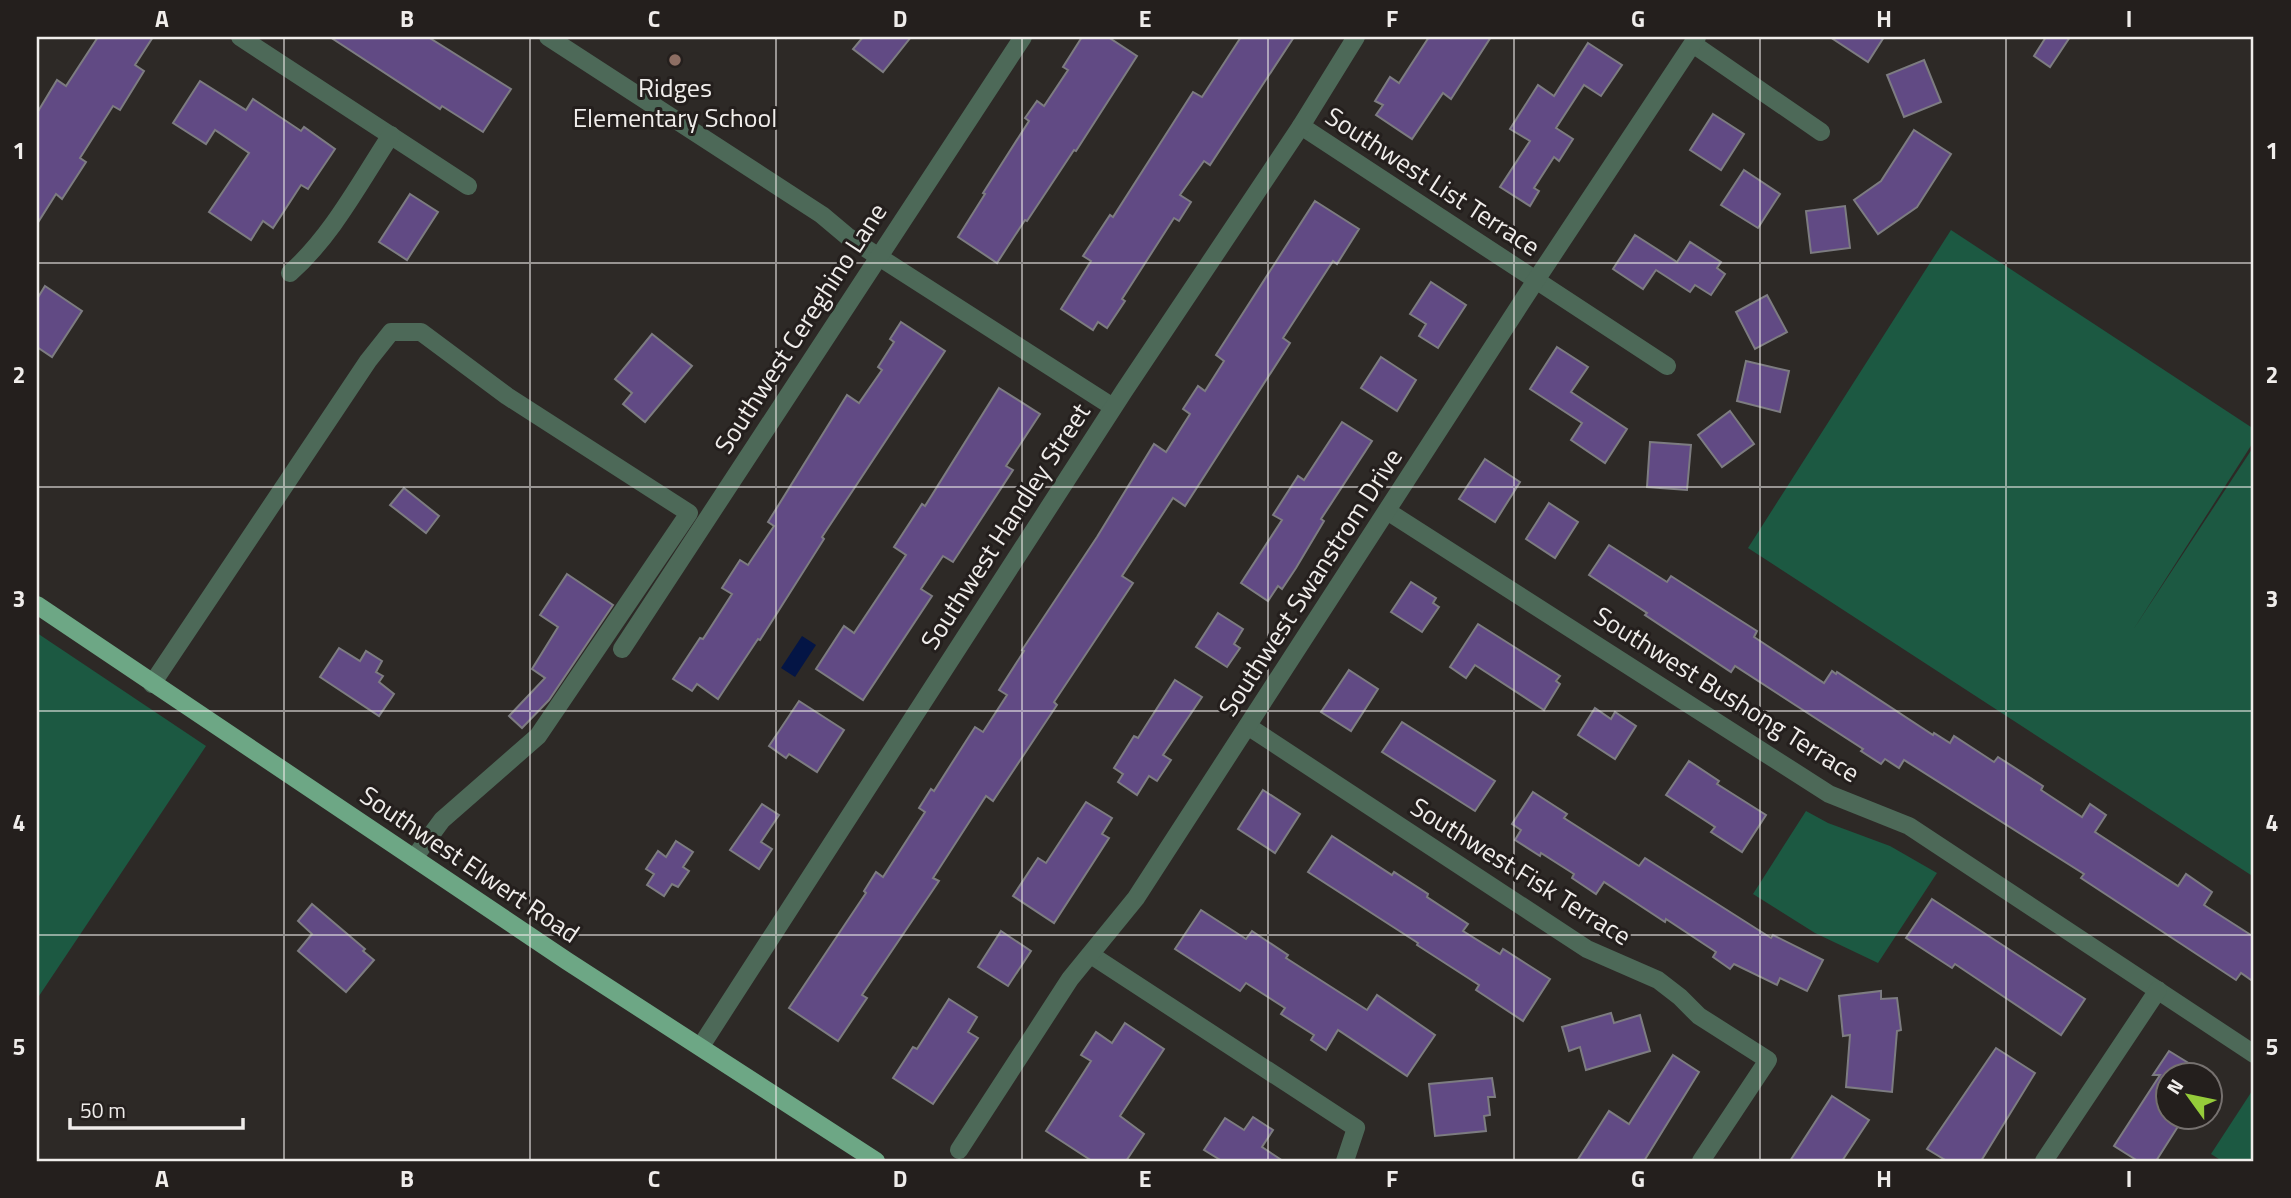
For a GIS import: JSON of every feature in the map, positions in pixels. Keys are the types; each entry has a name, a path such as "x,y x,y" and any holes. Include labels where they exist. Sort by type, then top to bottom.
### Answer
{"main road":[{"name":"Southwest Elwert Road","path":"37,606 567,961 876,1161"}],"street":[{"path":"240,37 468,186"},
{"path":"548,37 822,215 878,257 1113,407"},
{"name":"Southwest Cereghino Lane","path":"622,649 1023,37"},
{"name":"Southwest Handley Street","path":"701,1046 1113,407 1301,126 1356,37"},
{"path":"1695,40 1821,132"},
{"name":"Southwest Swanstrom Drive","path":"960,1150 1070,979 1136,898 1536,280 1695,40"},
{"name":"Southwest List Terrace","path":"1301,126 1667,366"},
{"path":"290,273 316,247 330,228 391,135"},
{"path":"152,684 368,361 391,332 421,332 507,396 689,513 538,736 442,820 414,858"},
{"name":"Southwest Bushong Terrace","path":"1387,511 1829,794 1909,825 2254,1054"},
{"name":"Southwest Fisk Terrace","path":"1249,727 1587,948 1658,980 1699,1016 1768,1060 1701,1161"},
{"path":"1091,955 1356,1128 1345,1161"},
{"path":"2044,1161 2158,990"}],"green space":[{"path":"1951,230 2254,429 2254,441 2133,630 2254,446 2254,877 1748,548"},
{"path":"37,633 206,746 37,999"},
{"path":"1806,811 1828,823 1890,846 1937,873 1878,963 1815,933 1753,894"},
{"path":"2254,1088 2254,1161 2222,1161 2211,1154"}],"water":[{"path":"802,636 816,645 795,677 781,668"}],"building":[{"path":"98,37 153,37 135,65 144,71 120,110 113,106 80,158 86,162 62,199 56,194 37,224 37,113 57,80 66,86"},
{"path":"330,37 428,37 511,89 483,132 442,106 440,109"},
{"path":"863,37 911,37 883,72 853,49"},
{"path":"1082,37 1108,37 1137,56 1076,151 1074,150 997,263 958,237 1029,121 1025,118 1037,101 1044,106 1068,70 1063,67"},
{"path":"1241,37 1294,37 1210,165 1204,161 1180,195 1191,202 1179,221 1174,218 1122,299 1125,301 1107,328 1098,322 1093,330 1061,309 1091,261 1083,256 1110,215 1113,217 1193,92 1202,97"},
{"path":"1429,37 1491,37 1451,99 1443,93 1412,139 1376,115 1383,105 1375,101 1390,77 1399,83"},
{"path":"1830,37 1884,37 1868,62"},
{"path":"2046,37 2070,37 2050,67 2034,56"},
{"path":"1588,43 1622,65 1601,96 1584,85 1556,128 1573,139 1559,161 1554,157 1534,188 1539,191 1530,206 1500,187 1530,141 1510,129 1538,85 1554,96"},
{"path":"1924,60 1941,102 1904,117 1887,75"},
{"path":"200,81 246,110 253,99 301,131 304,127 335,149 308,189 301,185 273,228 263,221 251,240 209,212 249,153 215,130 206,144 173,123"},
{"path":"1713,114 1744,134 1721,170 1690,150"},
{"path":"1914,130 1951,154 1917,207 1878,234 1854,200 1881,181"},
{"path":"1744,170 1780,194 1758,228 1721,205"},
{"path":"410,194 438,212 407,260 379,242"},
{"path":"1315,201 1359,229 1337,264 1333,261 1283,338 1290,343 1185,506 1173,498 1122,576 1133,583 1054,702 1057,705 993,801 986,796 933,878 939,881 862,995 867,998 838,1041 789,1008 866,893 864,891 876,872 883,877 925,812 919,808 931,789 934,791 975,727 983,732 1007,695 999,690 1024,651 1022,650 1097,537 1154,444 1166,452 1190,414 1183,409 1198,386 1205,391 1224,361 1216,355"},
{"path":"1845,206 1850,248 1811,253 1806,211"},
{"path":"1635,235 1677,262 1690,242 1721,262 1717,268 1725,274 1711,295 1695,285 1690,292 1656,270 1643,289 1613,269"},
{"path":"1431,282 1466,305 1438,348 1419,336 1426,324 1410,314"},
{"path":"45,286 82,311 52,357 37,347 37,299"},
{"path":"1767,295 1787,332 1755,349 1736,312"},
{"path":"901,322 945,351 822,537 824,539 760,640 758,639 718,699 697,684 692,691 673,679 732,594 722,588 740,560 748,565 774,526 768,522 847,395 859,403 882,370 878,367 894,342 890,339"},
{"path":"652,334 692,366 645,422 623,404 632,393 615,379"},
{"path":"1557,347 1588,367 1571,392 1627,429 1605,463 1571,440 1582,423 1530,389"},
{"path":"1381,357 1416,380 1397,411 1361,388"},
{"path":"1746,361 1789,371 1780,412 1737,401"},
{"path":"999,388 1040,414 1006,466 1013,470 953,562 943,556 921,589 932,596 863,700 816,669 844,626 854,633 906,555 894,547 922,504 925,506"},
{"path":"1730,411 1754,444 1722,467 1698,435"},
{"path":"1342,422 1372,441 1321,519 1324,521 1296,568 1282,589 1278,586 1268,601 1241,583 1282,520 1273,515 1298,476 1304,480"},
{"path":"1650,442 1691,445 1687,490 1647,487"},
{"path":"1485,459 1520,482 1495,522 1459,499"},
{"path":"404,488 439,516 426,533 390,505"},
{"path":"1549,503 1578,522 1555,558 1526,539"},
{"path":"1609,545 1667,582 1671,576 1757,631 1754,637 1824,683 1832,671 1836,674 1837,672 1933,735 1934,733 1950,743 1954,736 1994,762 1998,757 2043,786 2041,790 2082,817 2090,804 2106,815 2095,832 2178,886 2186,874 2212,892 2204,905 2254,937 2254,982 2241,973 2236,980 2081,878 2084,874 1904,760 1899,768 1885,759 1881,764 1861,751 1863,749 1735,666 1731,672 1645,615 1647,613 1589,575"},
{"path":"567,574 613,605 549,700 522,728 509,716 545,678 532,669 558,627 540,615"},
{"path":"1411,582 1436,598 1433,603 1439,607 1422,632 1391,612"},
{"path":"1218,613 1243,629 1234,644 1240,648 1227,667 1196,647"},
{"path":"1478,624 1560,676 1556,681 1560,684 1544,710 1475,665 1466,678 1450,667"},
{"path":"339,648 360,661 366,651 382,661 376,672 383,676 379,682 394,694 379,716 320,677"},
{"path":"1349,670 1378,689 1351,731 1321,712"},
{"path":"1175,680 1202,697 1163,755 1171,760 1157,781 1149,776 1137,795 1118,782 1123,774 1114,768 1134,736 1138,738"},
{"path":"799,701 844,730 817,772 789,754 786,758 769,746"},
{"path":"1595,708 1611,719 1615,712 1636,726 1615,759 1578,735"},
{"path":"1402,722 1495,781 1475,811 1382,752"},
{"path":"1689,761 1719,781 1717,784 1766,815 1742,852 1711,832 1715,827 1666,795"},
{"path":"1263,790 1300,814 1275,853 1238,829"},
{"path":"1533,792 1567,814 1564,818 1639,866 1645,858 1771,938 1773,935 1823,960 1807,991 1780,978 1777,985 1734,964 1730,969 1713,957 1716,952 1666,919 1665,922 1604,882 1596,894 1572,878 1574,874 1515,840 1521,830 1512,824"},
{"path":"1086,802 1112,818 1102,834 1109,838 1054,923 1013,896 1038,858 1046,863"},
{"path":"762,804 779,815 761,842 772,849 759,869 730,850"},
{"path":"1332,836 1392,875 1394,872 1428,894 1427,897 1468,924 1463,931 1500,954 1503,949 1550,979 1523,1021 1476,990 1479,985 1308,872"},
{"path":"676,841 693,852 683,867 689,871 678,887 672,884 664,896 647,885 654,874 646,869 658,851 666,857"},
{"path":"1932,899 2085,999 2061,1035 1955,964 1952,968 1906,938"},
{"path":"312,904 365,949 363,951 374,960 346,992 298,951 312,934 298,921"},
{"path":"1201,910 1246,939 1252,931 1288,955 1286,958 1367,1010 1377,995 1435,1035 1407,1076 1338,1030 1326,1050 1311,1040 1314,1035 1281,1014 1285,1008 1246,983 1240,991 1175,949"},
{"path":"1001,931 1031,951 1008,986 978,967"},
{"path":"1881,991 1881,999 1897,998 1901,1030 1897,1031 1892,1092 1846,1087 1850,1035 1843,1036 1839,996"},
{"path":"949,999 977,1017 968,1032 978,1038 933,1104 893,1078 913,1047 917,1049"},
{"path":"1611,1013 1614,1023 1640,1015 1650,1051 1586,1070 1580,1047 1569,1051 1562,1027"},
{"path":"1125,1023 1164,1049 1120,1116 1144,1134 1126,1161 1092,1161 1046,1131 1091,1061 1081,1055 1096,1032 1112,1043"},
{"path":"1996,1048 2035,1073 1981,1161 1947,1161 1927,1149"},
{"path":"2169,1051 2187,1062 2162,1062"},
{"path":"1673,1055 1699,1072 1644,1161 1577,1161 1609,1111 1629,1124"},
{"path":"1492,1078 1495,1097 1488,1097 1490,1115 1484,1116 1486,1131 1435,1136 1429,1084"},
{"path":"2154,1084 2154,1132 2174,1132 2156,1161 2138,1161 2114,1146"},
{"path":"1832,1096 1869,1120 1842,1161 1790,1161"},
{"path":"1253,1117 1273,1130 1262,1147 1283,1161 1222,1161 1204,1150 1225,1118 1244,1130"}],"place":[{"name":"Ridges Elementary School","path":"675,60"}]}
